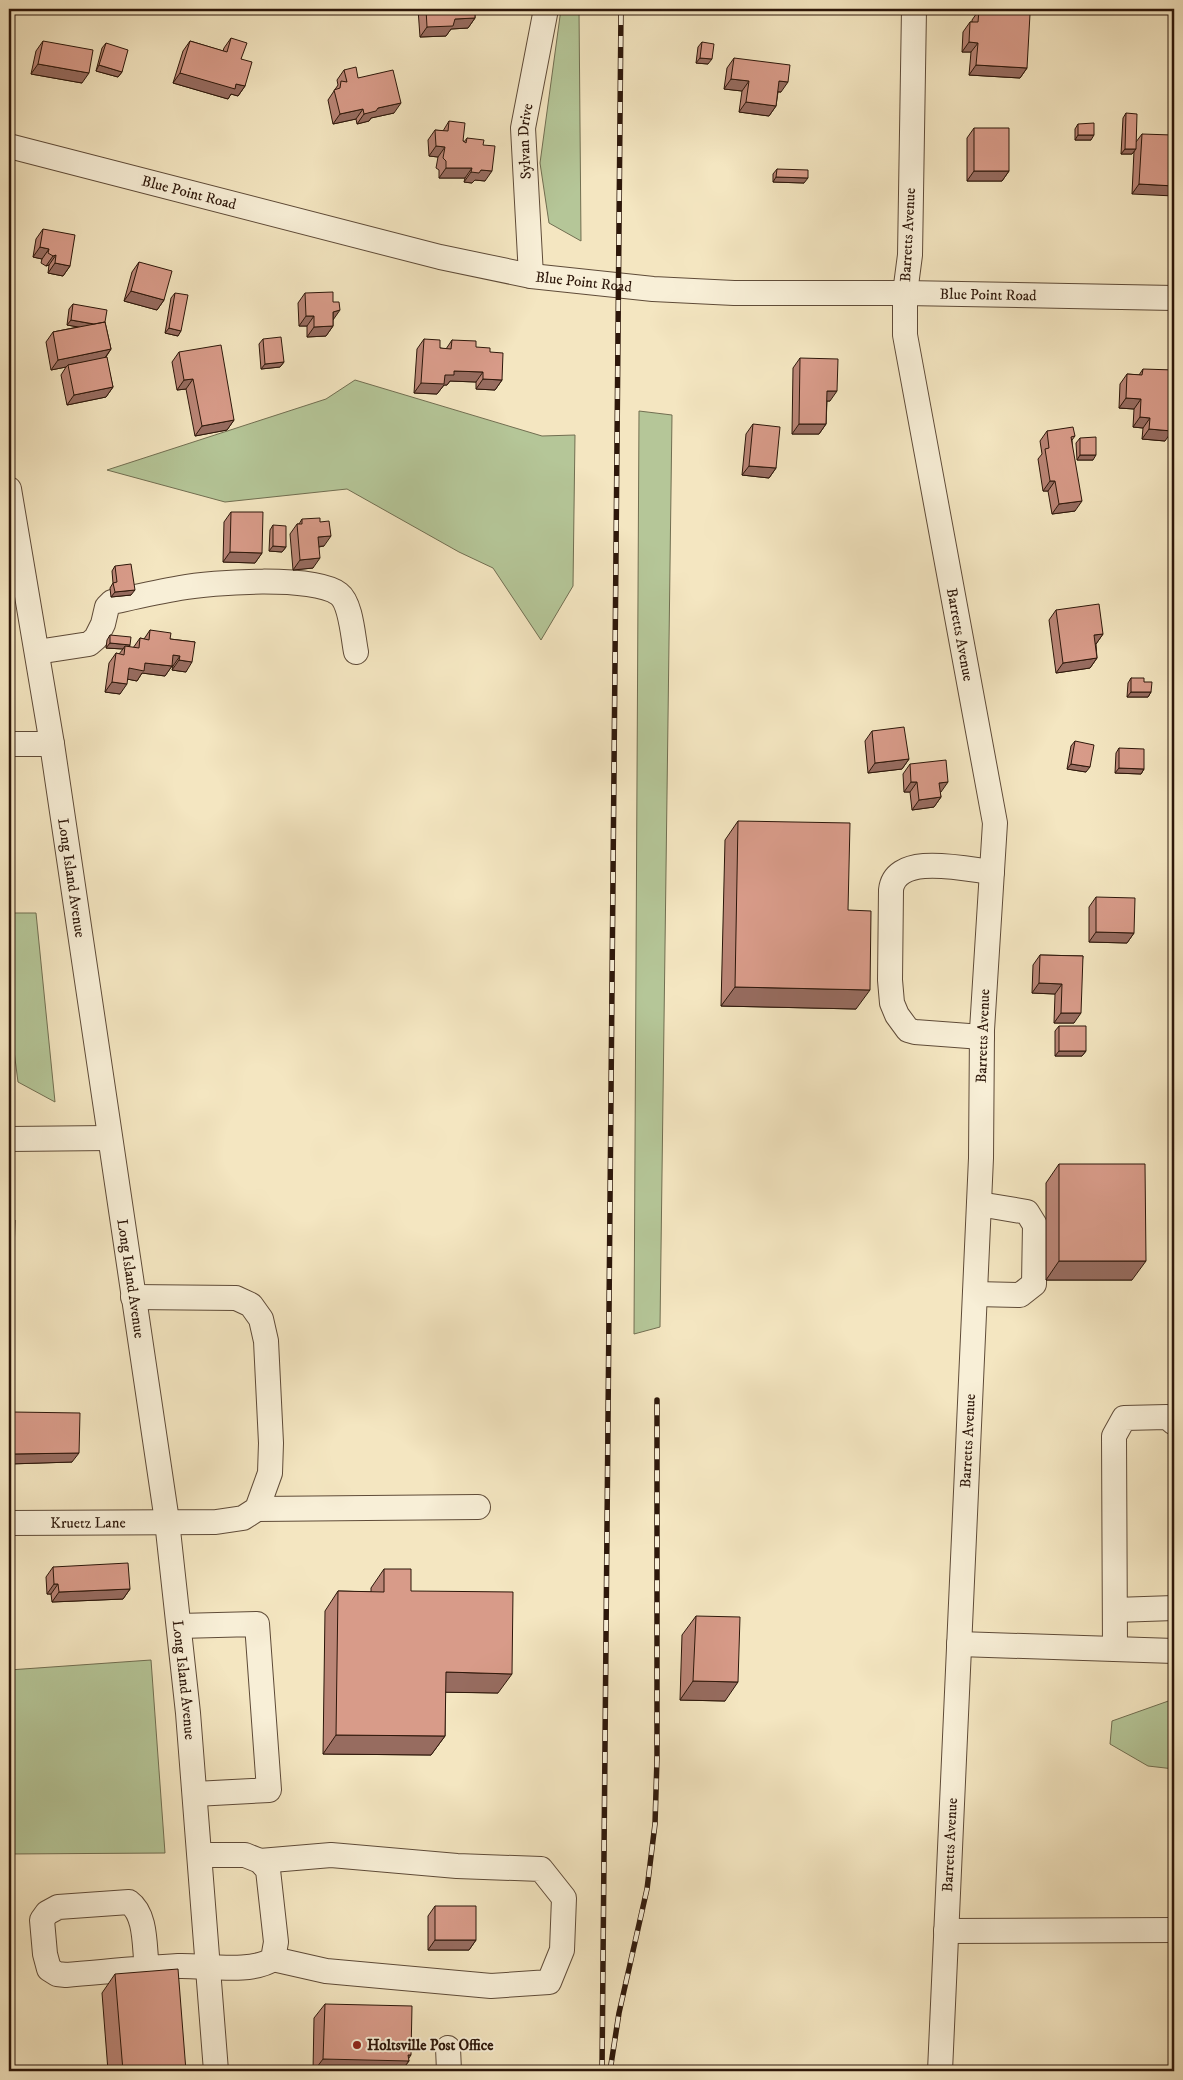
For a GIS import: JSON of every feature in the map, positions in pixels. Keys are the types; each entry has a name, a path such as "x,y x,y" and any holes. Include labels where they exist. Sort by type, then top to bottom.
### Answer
{"street":[{"name":"Sylvan Drive","path":"531,276 523,128 546,9"},
{"name":"Barretts Avenue","path":"914,9 910,255 905,292 907,352 995,823 982,1037 979,1204 940,2071"},
{"name":"Blue Point Road","path":"9,146 440,257 531,276 653,289 734,293 905,292 1174,298"},
{"name":"Long Island Avenue","path":"9,489 52,744 167,1521 195,1794 216,2071"},
{"path":"37,652 89,644 96,638 103,624 107,607 112,602 182,588 226,583 292,583 322,586 339,594 346,602 356,652"},
{"path":"9,744 52,744"},
{"path":"982,1037 915,1032 908,1030 897,1015 892,1004 890,980 891,890 892,881 897,875 913,867 929,866 992,872"},
{"path":"9,1139 109,1138"},
{"path":"975,1294 1020,1295 1034,1284 1035,1225 1027,1212 979,1204"},
{"path":"133,1297 236,1298 251,1306 261,1320 266,1341 271,1443 270,1473 258,1509 478,1506"},
{"path":"1115,1649 1114,1436 1124,1418 1167,1417 1174,1423"},
{"name":"Kruetz Lane","path":"9,1523 216,1522 244,1518 258,1509"},
{"path":"1115,1610 1174,1608"},
{"path":"179,1626 257,1624 269,1790 195,1794"},
{"path":"959,1644 1174,1651"},
{"path":"147,1969 140,1916 136,1907 129,1902 58,1907 47,1913 42,1920 45,1954 49,1969 57,1974 66,1975 147,1969 180,1966 208,1968 264,1965 273,1959 276,1942 268,1870 260,1861 245,1855 200,1855"},
{"path":"260,1861 331,1855 457,1866 541,1870 564,1898 562,1950 549,1982 491,1986 326,1971 273,1959"},
{"path":"946,1931 1174,1930"},
{"path":"448,2048 449,2071"}],"green space":[{"path":"561,9 579,9 581,241 549,223 540,163"},
{"path":"355,380 542,436 575,435 573,586 541,640 493,568 459,552 347,489 225,502 107,470 326,399"},
{"path":"639,411 672,415 660,1327 634,1334"},
{"path":"9,913 36,913 55,1102 18,1082 9,1012"},
{"path":"151,1660 165,1853 9,1854 9,1670"},
{"path":"1174,1699 1174,1769 1148,1766 1110,1744 1112,1721"}],"building":[{"path":"426,9 475,9 475,18 455,19 453,26 427,27"},
{"path":"979,10 1030,14 1027,68 976,65 978,43 969,42 970,22 978,22"},
{"path":"231,38 247,43 241,59 252,62 245,86 236,84 235,89 180,73 190,41 227,52"},
{"path":"43,41 93,50 89,73 38,64"},
{"path":"702,42 714,44 712,59 700,58"},
{"path":"106,43 128,50 122,72 99,65"},
{"path":"734,58 790,65 788,82 779,81 776,106 746,102 749,81 731,79"},
{"path":"356,67 358,78 393,70 401,103 378,108 376,111 364,114 363,109 340,114 334,90 340,88 341,81 347,82 344,70"},
{"path":"1126,113 1137,114 1136,149 1125,149"},
{"path":"449,121 465,123 463,141 466,143 467,138 484,140 483,145 495,146 492,171 481,170 479,173 471,172 472,168 446,168 446,161 443,158 445,147 436,146 435,130 448,131"},
{"path":"1094,123 1094,135 1078,135 1078,124"},
{"path":"974,128 1009,128 1009,171 974,171"},
{"path":"1142,134 1172,135 1171,152 1174,152 1174,186 1139,184"},
{"path":"777,169 808,170 808,178 776,177"},
{"path":"43,229 75,235 70,266 55,263 56,255 53,256 48,253 49,249 40,247"},
{"path":"139,262 172,271 164,300 131,291"},
{"path":"333,292 333,302 339,302 340,310 333,312 333,326 314,327 314,316 306,316 305,293"},
{"path":"175,293 188,295 181,331 169,328"},
{"path":"73,304 107,310 105,322 94,324 71,320"},
{"path":"105,322 111,349 58,360 53,332"},
{"path":"281,337 284,362 265,364 263,339"},
{"path":"424,339 440,340 440,348 451,349 452,340 476,341 476,347 490,348 490,352 503,353 502,380 483,379 483,372 454,371 454,375 445,375 444,384 421,383"},
{"path":"221,345 234,420 202,426 193,379 184,380 179,352"},
{"path":"107,357 113,387 74,395 68,365"},
{"path":"800,358 838,359 837,391 827,391 826,424 799,424"},
{"path":"1143,369 1174,370 1172,431 1149,429 1150,418 1140,417 1141,399 1126,398 1127,374 1142,375"},
{"path":"753,424 780,427 776,468 749,466"},
{"path":"1073,427 1075,436 1071,437 1082,501 1059,504 1055,481 1050,481 1045,449 1049,448 1047,431"},
{"path":"1096,437 1096,455 1080,455 1080,438"},
{"path":"231,512 263,512 262,553 230,552"},
{"path":"320,518 320,522 329,521 331,536 318,537 320,558 300,560 297,524 302,524 302,519"},
{"path":"273,525 286,526 286,547 273,546"},
{"path":"131,564 135,590 115,592 113,583 117,582 115,566"},
{"path":"1099,604 1103,634 1094,635 1097,658 1063,663 1056,610"},
{"path":"150,630 171,633 170,639 195,642 192,662 179,660 180,656 173,655 172,666 145,663 144,671 129,668 127,684 112,682 116,653 124,655 125,646 139,648 140,638 149,640"},
{"path":"110,635 131,637 130,645 110,643"},
{"path":"1131,678 1144,678 1144,682 1152,682 1151,692 1131,692"},
{"path":"904,727 909,759 875,763 872,731"},
{"path":"1075,741 1094,745 1090,767 1071,764"},
{"path":"1119,748 1144,749 1144,769 1119,768"},
{"path":"946,760 948,782 939,783 941,797 919,800 917,782 911,782 910,764"},
{"path":"738,821 850,823 848,910 871,911 870,990 735,987"},
{"path":"1096,897 1135,898 1134,933 1096,932"},
{"path":"1040,955 1083,956 1081,1013 1061,1013 1062,984 1039,983"},
{"path":"1059,1026 1086,1026 1086,1051 1059,1051"},
{"path":"1059,1164 1145,1164 1146,1261 1059,1261"},
{"path":"9,1220 15,1220 14,1255 9,1255"},
{"path":"13,1412 80,1413 79,1453 12,1454"},
{"path":"128,1563 130,1589 59,1592 58,1584 54,1584 53,1567"},
{"path":"384,1569 411,1569 411,1591 513,1592 512,1674 446,1672 445,1736 336,1735 338,1591 384,1592"},
{"path":"9,1585 13,1585 12,1614 9,1614"},
{"path":"696,1616 740,1617 738,1682 693,1681"},
{"path":"435,1906 476,1906 476,1940 435,1940"},
{"path":"178,1969 186,2071 123,2071 115,1974"},
{"name":"Holtsville Post Office","path":"325,2004 412,2006 411,2055 408,2055 409,2061 323,2059"}],"railway":[{"path":"602,2071 621,9"},
{"path":"610,2071 619,2013 647,1889 655,1824 657,1759 657,1400"}],"place":[{"name":"Holtsville Post Office","path":"357,2045"}]}
